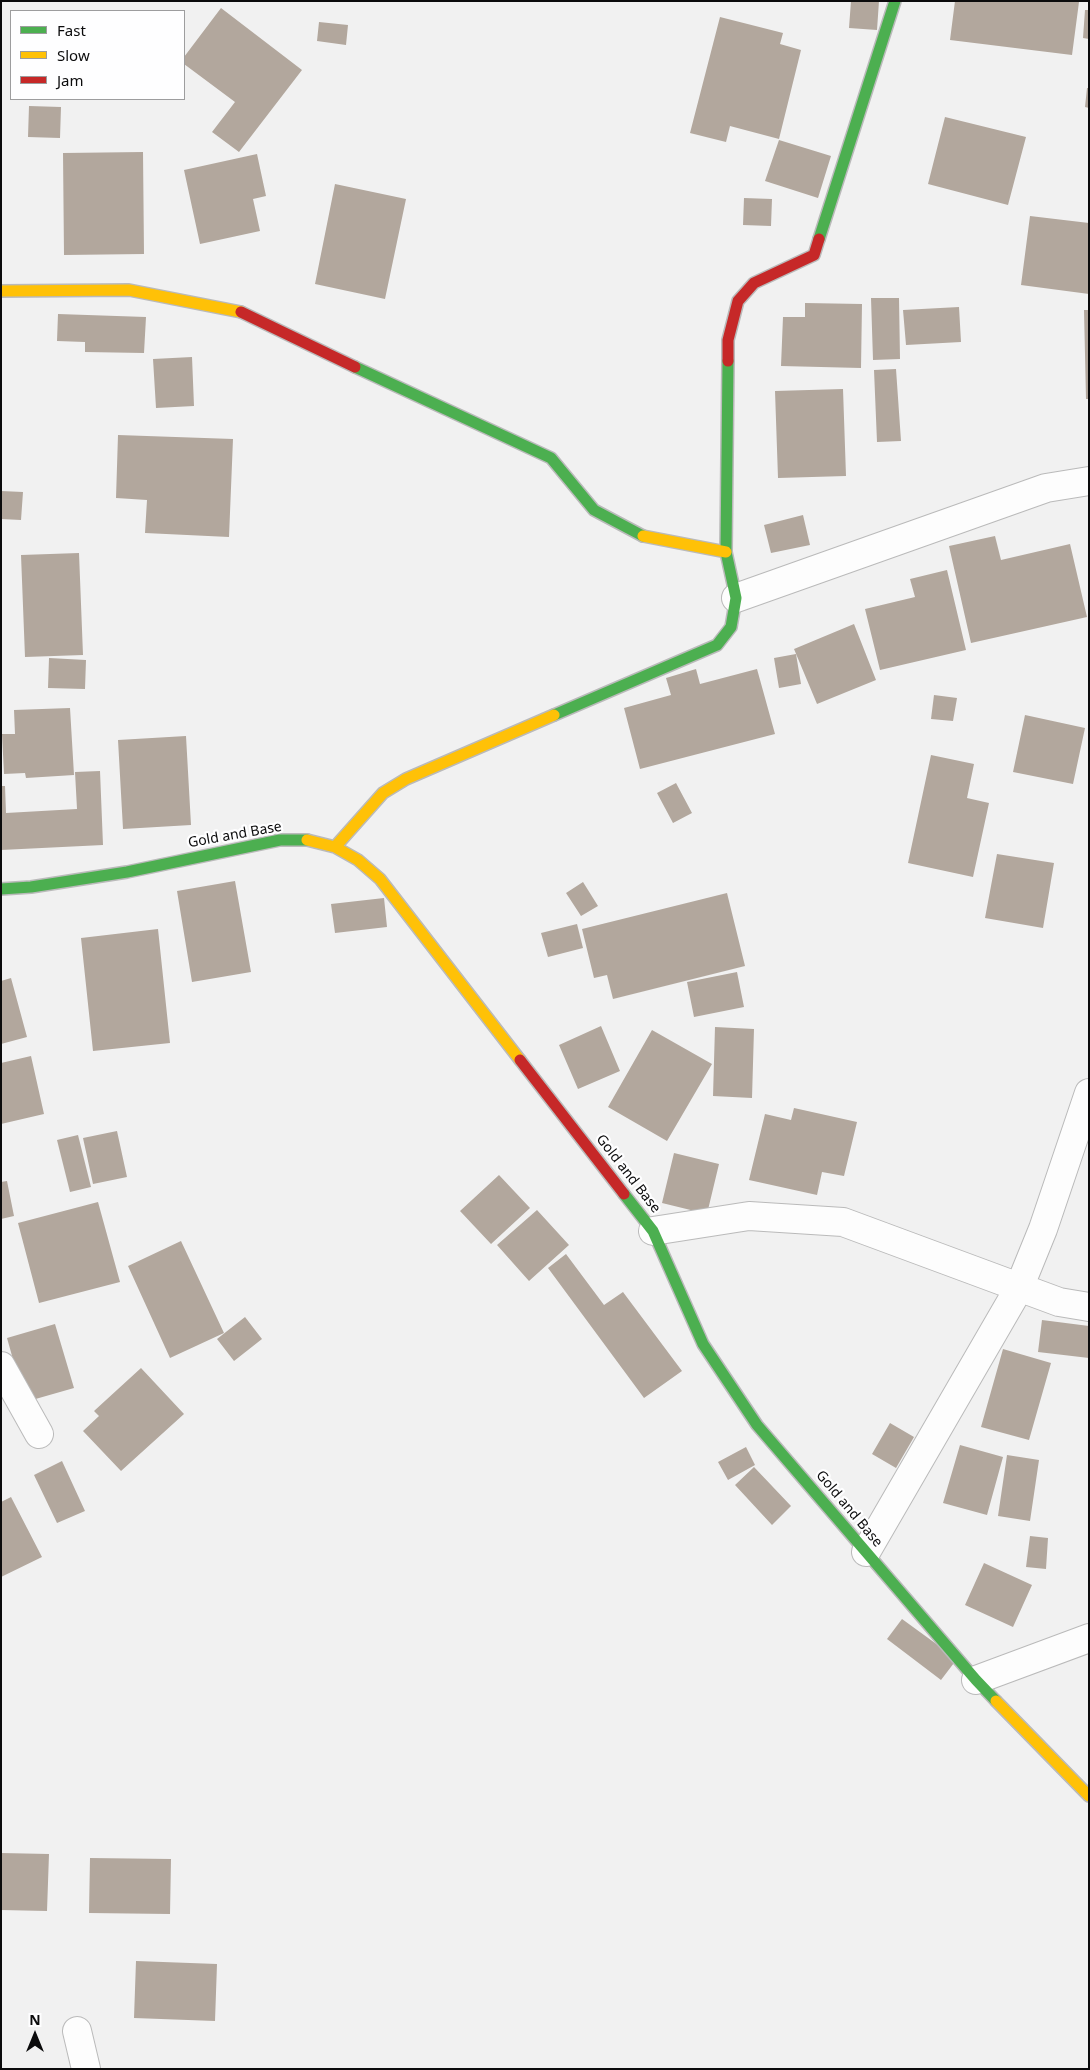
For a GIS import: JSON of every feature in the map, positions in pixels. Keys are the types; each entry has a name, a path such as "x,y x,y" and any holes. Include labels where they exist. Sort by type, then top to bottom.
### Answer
{"street":[{"path":"335,847 383,793 406,779 717,645 731,627 736,598 726,552 728,340 738,301 754,283 814,255 895,1"},
{"path":"1,291 129,290 239,311 414,396 551,458 594,510 640,535 726,552"},
{"path":"736,598 1046,488 1089,481"},
{"name":"Gold and Base","path":"1,890 127,872 280,840 311,840 335,847 358,860 380,879 653,1231 702,1344 757,1425 976,1680 1089,1796"},
{"path":"866,1552 1019,1288 1043,1229 1089,1094"},
{"path":"653,1231 749,1216 843,1222 1059,1302 1089,1307"},
{"path":"1,1366 38,1434"},
{"path":"976,1680 1089,1638"},
{"path":"77,2031 86,2069"}],"building":[{"path":"851,1 879,1 877,30 849,28"},
{"path":"955,1 1079,2 1072,55 950,40"},
{"path":"221,8 302,70 239,152 212,132 235,102 185,65 185,56"},
{"path":"1085,10 1089,10 1089,39 1083,38"},
{"path":"720,17 783,33 780,44 801,50 779,139 730,126 726,142 690,133"},
{"path":"319,22 348,25 346,45 317,41"},
{"path":"1087,88 1089,88 1089,108 1085,107"},
{"path":"29,106 61,107 60,138 28,137"},
{"path":"945,117 1026,137 1008,205 928,184"},
{"path":"779,140 831,156 818,198 765,181"},
{"path":"143,152 144,254 64,255 63,153"},
{"path":"257,154 266,196 253,199 260,231 200,244 184,170"},
{"path":"335,184 406,199 385,299 315,284"},
{"path":"744,198 772,199 771,226 743,225"},
{"path":"1030,216 1089,223 1089,294 1021,285"},
{"path":"871,298 899,298 900,359 873,360"},
{"path":"805,303 862,304 861,368 781,366 783,317 805,317"},
{"path":"959,307 961,342 906,345 903,310"},
{"path":"1084,310 1089,310 1089,399 1086,399"},
{"path":"58,314 146,317 144,353 85,352 85,342 57,341"},
{"path":"192,357 194,406 156,408 153,359"},
{"path":"896,369 901,441 877,442 874,370"},
{"path":"843,389 846,476 778,478 775,391"},
{"path":"118,435 233,439 229,537 145,533 147,500 116,498"},
{"path":"1,491 23,492 21,520 1,519"},
{"path":"803,515 810,545 771,553 764,525"},
{"path":"995,536 1001,560 1070,544 1087,617 971,643 949,546"},
{"path":"79,553 83,655 25,657 21,555"},
{"path":"947,570 966,650 880,670 865,609 915,597 910,579"},
{"path":"854,624 876,680 817,704 794,649"},
{"path":"796,654 801,684 779,688 774,658"},
{"path":"49,658 86,660 85,689 48,688"},
{"path":"696,669 700,684 757,669 775,734 640,769 624,708 671,695 666,678"},
{"path":"934,695 957,698 953,721 931,719"},
{"path":"70,708 74,775 26,778 25,773 4,774 2,734 15,734 14,710"},
{"path":"1025,715 1085,728 1073,784 1013,772"},
{"path":"186,736 191,825 123,829 118,740"},
{"path":"931,755 974,764 967,798 989,803 973,877 908,863"},
{"path":"100,771 103,845 1,850 1,786 5,786 6,813 77,809 75,772"},
{"path":"676,783 692,813 673,823 657,793"},
{"path":"997,854 1054,863 1043,928 985,918"},
{"path":"235,881 251,972 192,982 177,891"},
{"path":"583,882 598,906 581,916 566,893"},
{"path":"727,893 745,966 613,999 607,975 594,978 582,929"},
{"path":"384,898 387,927 335,933 331,904"},
{"path":"577,924 583,948 548,957 541,933"},
{"path":"158,929 170,1043 93,1051 81,938"},
{"path":"737,972 744,1007 694,1017 687,982"},
{"path":"11,978 27,1037 1,1044 1,981"},
{"path":"601,1026 620,1071 578,1089 559,1045"},
{"path":"715,1027 754,1029 752,1098 713,1096"},
{"path":"652,1030 712,1064 667,1141 608,1107"},
{"path":"31,1056 44,1114 1,1124 1,1063"},
{"path":"794,1108 857,1122 844,1176 822,1172 817,1195 749,1180 765,1114 791,1120"},
{"path":"117,1131 127,1177 93,1184 83,1138"},
{"path":"78,1135 91,1187 70,1192 57,1140"},
{"path":"674,1153 719,1164 707,1214 662,1203"},
{"path":"499,1175 530,1208 491,1244 460,1211"},
{"path":"7,1181 14,1216 1,1219 1,1182"},
{"path":"98,1202 120,1282 39,1303 18,1223"},
{"path":"537,1210 569,1245 529,1281 497,1245"},
{"path":"181,1241 224,1333 170,1358 128,1266"},
{"path":"566,1254 604,1305 623,1292 682,1371 644,1398 548,1268"},
{"path":"245,1317 262,1339 234,1361 217,1339"},
{"path":"1042,1320 1089,1326 1089,1358 1038,1352"},
{"path":"55,1324 74,1388 25,1402 7,1338"},
{"path":"1003,1349 1051,1363 1029,1440 981,1427"},
{"path":"141,1368 184,1414 121,1471 83,1431 99,1416 94,1411"},
{"path":"890,1423 914,1437 896,1468 872,1454"},
{"path":"960,1445 1003,1457 987,1515 943,1503"},
{"path":"746,1447 755,1465 728,1480 718,1462"},
{"path":"1007,1455 1039,1460 1030,1521 998,1516"},
{"path":"62,1461 85,1511 57,1523 34,1475"},
{"path":"754,1467 791,1506 772,1525 735,1485"},
{"path":"11,1497 42,1557 1,1577 1,1502"},
{"path":"1030,1536 1048,1538 1046,1569 1026,1567"},
{"path":"984,1563 1032,1585 1013,1627 965,1605"},
{"path":"902,1619 957,1659 941,1680 887,1639"},
{"path":"1,1853 49,1854 47,1911 1,1910"},
{"path":"90,1858 171,1859 170,1914 89,1913"},
{"path":"136,1961 217,1964 215,2021 134,2018"}],"traffic: fast":[{"path":"819,239 895,1"},
{"path":"554,715 717,645 731,627 736,598 726,552 728,361"},
{"path":"355,367 551,458 594,510 643,536"},
{"path":"1,889 31,887 127,872 280,840 307,840"},
{"path":"624,1194 653,1231 703,1344 757,1425 996,1701"}],"traffic: slow":[{"path":"1,291 129,290 241,312"},
{"path":"643,536 726,552"},
{"path":"335,847 383,793 406,779 554,715"},
{"path":"307,840 335,847 358,860 380,879 520,1060"},
{"path":"996,1701 1089,1796"}],"traffic: jam":[{"path":"728,361 728,340 738,301 754,283 814,255 819,239"},
{"path":"241,312 355,367"},
{"path":"520,1060 624,1194"}]}
